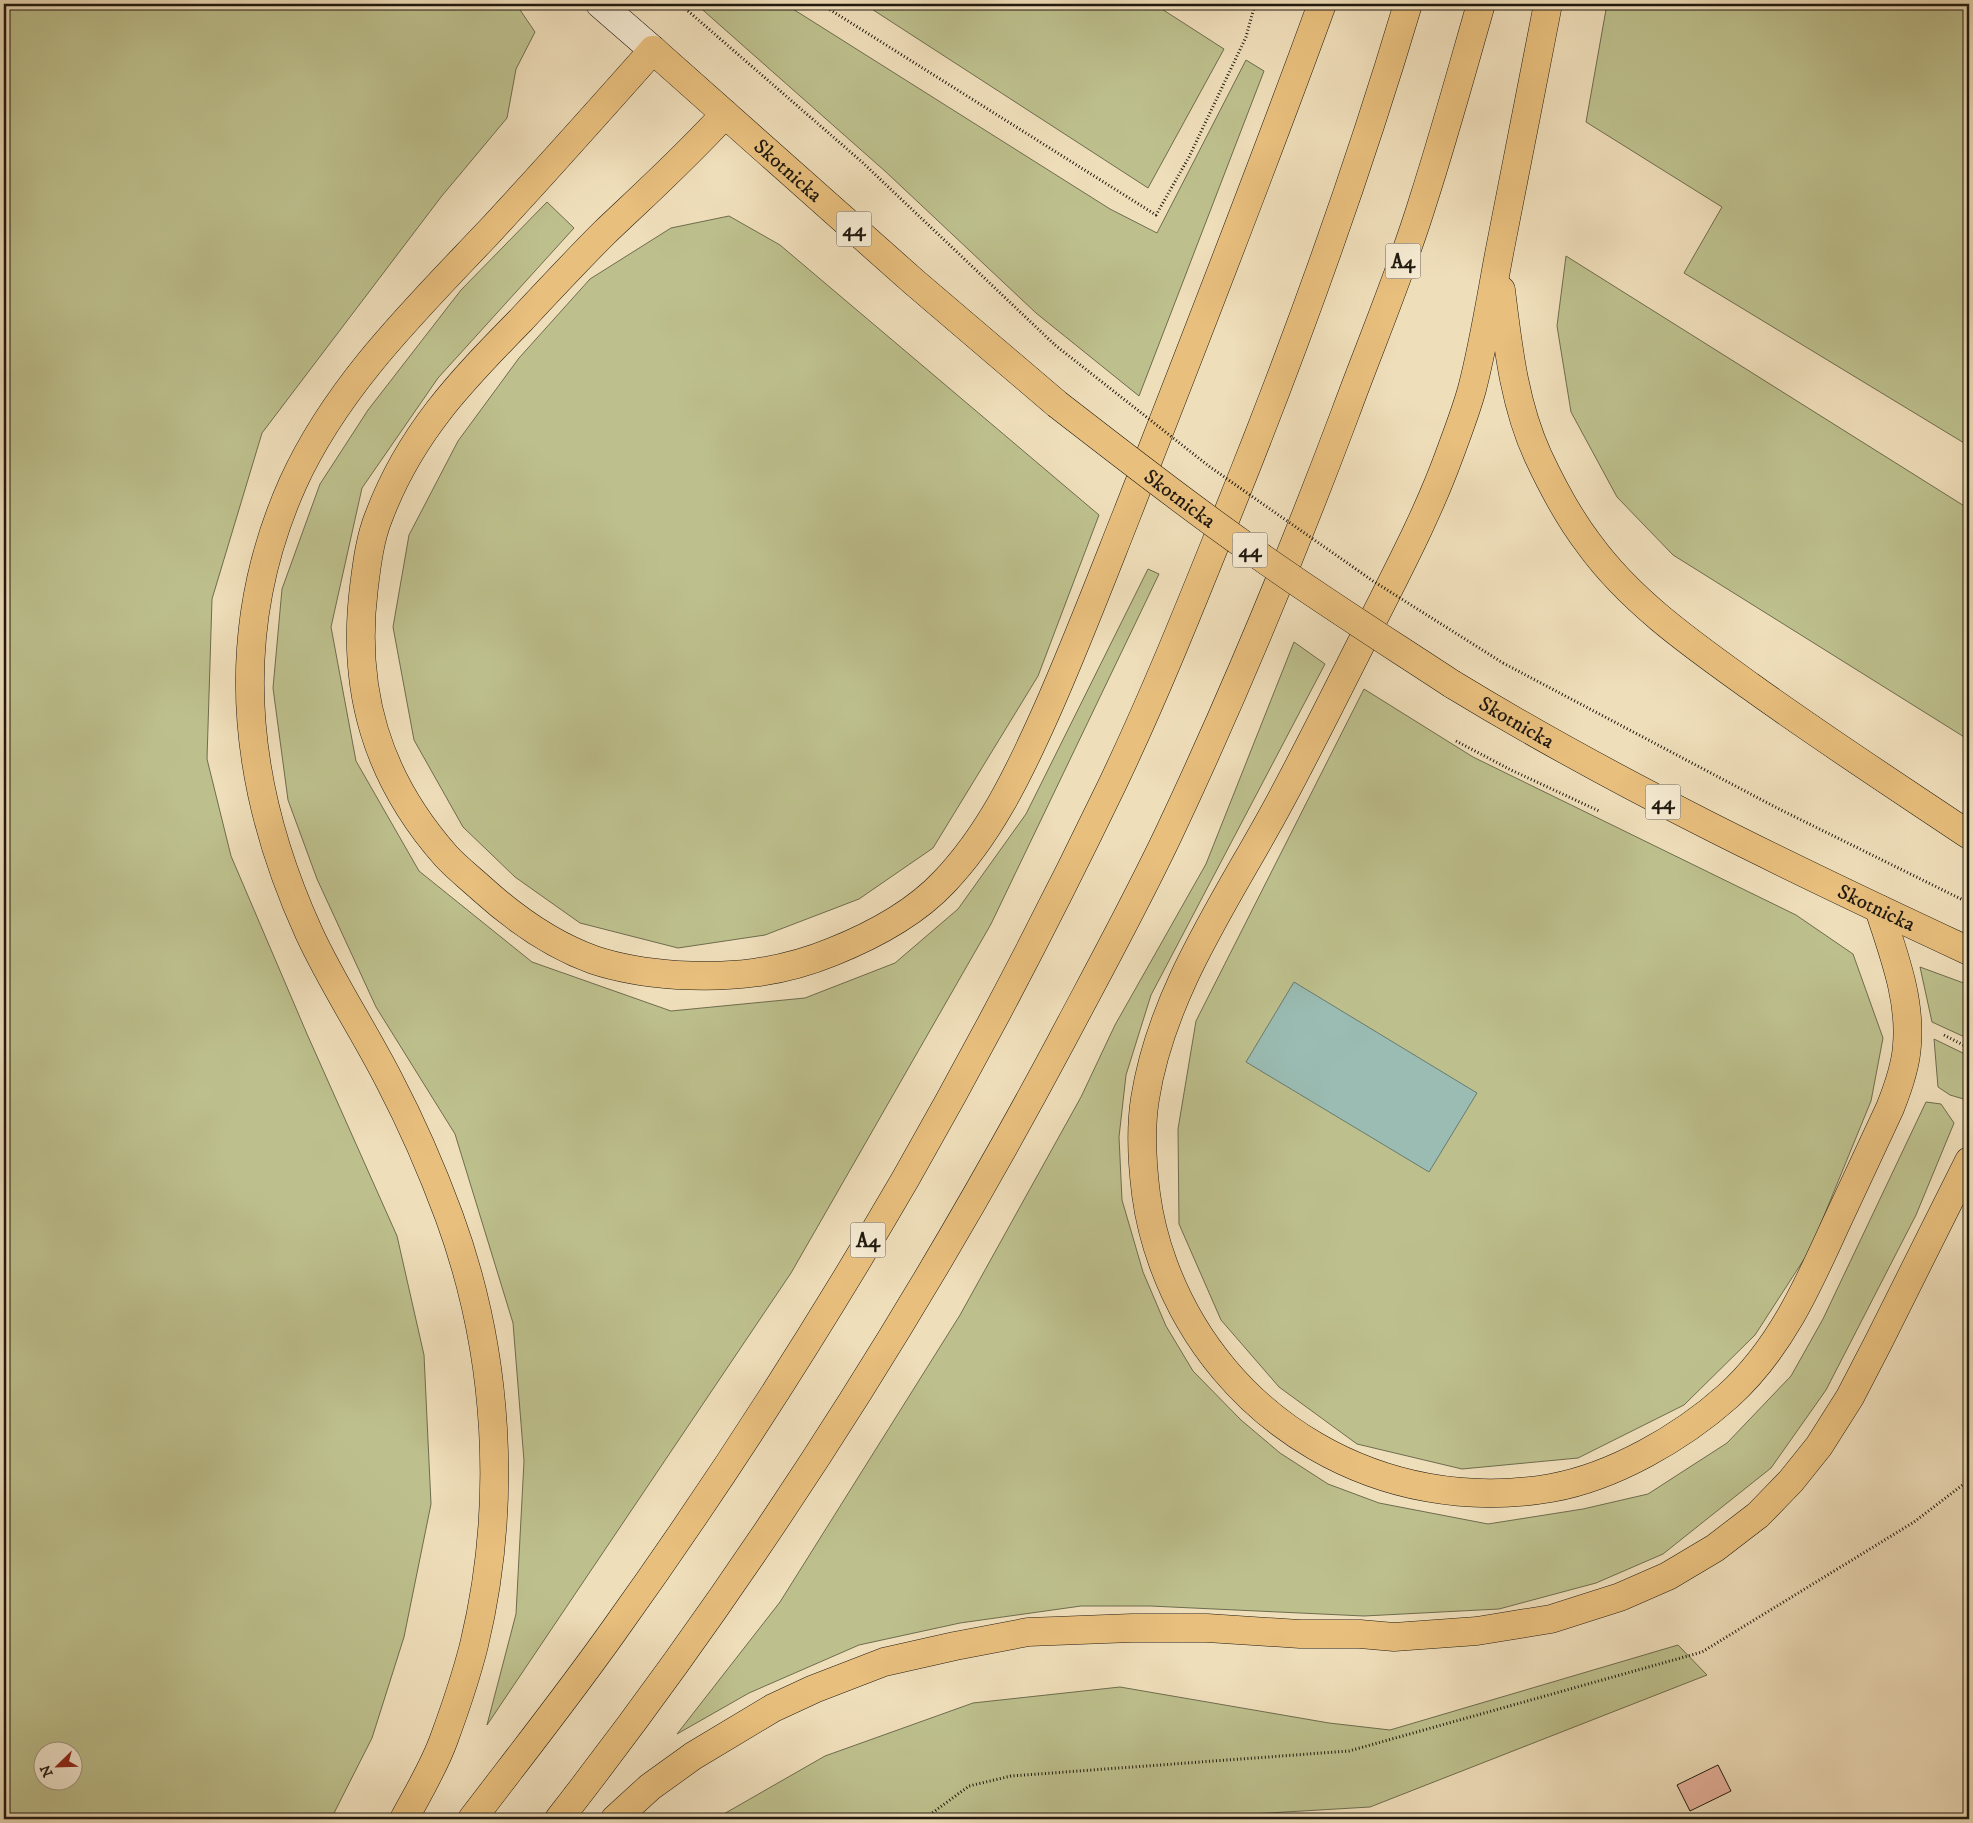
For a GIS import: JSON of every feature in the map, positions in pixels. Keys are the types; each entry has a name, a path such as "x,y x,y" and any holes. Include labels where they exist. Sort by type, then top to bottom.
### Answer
{"main road":[{"name":"Skotnicka","path":"600,4 914,282 1057,404 1133,464 1244,545 1452,684 1528,730 1624,783 1879,909 1969,951"},
{"path":"725,114 699,142 600,238 459,384 425,427 398,473 376,521 367,561 360,616 360,665 368,712 381,750 397,788 420,823 449,859 508,912 549,938 593,960 643,972 706,977 756,974 806,963 853,944 902,917 941,886 974,848 1030,749 1065,671 1188,357 1322,4"},
{"name":"A4","path":"472,1819 612,1634 795,1360 906,1178 1009,990 1112,785 1173,648 1238,488 1311,299 1383,88 1408,4"},
{"name":"A4","path":"559,1819 619,1743 698,1633 800,1482 914,1303 1015,1127 1169,834 1308,513 1398,275 1423,204 1481,4"},
{"path":"1548,4 1486,330 1471,393 1446,463 1420,526 1283,796 1197,950 1168,1014 1153,1056 1144,1104 1142,1159 1148,1211 1159,1253 1180,1302 1204,1344 1240,1387 1267,1413 1306,1441 1344,1462 1383,1478 1421,1487 1466,1492 1509,1492 1552,1488 1597,1475 1667,1442 1699,1420 1730,1394 1755,1368 1777,1340 1804,1293 1890,1108 1900,1081 1907,1045 1906,1017 1901,980 1879,909"},
{"path":"404,1819 442,1744 474,1646 488,1569 494,1498 494,1441 486,1359 473,1290 450,1220 424,1154 390,1080 310,936 283,870 263,806 253,745 248,689 252,629 272,536 292,485 312,444 386,342 537,180 653,50"},
{"path":"1498,262 1510,358 1518,400 1537,454 1561,500 1588,544 1621,582 1664,622 1720,665 1791,716 1969,836"},
{"path":"615,1819 650,1787 693,1756 773,1708 814,1689 884,1662 1028,1632 1132,1628 1207,1628 1300,1634 1394,1636 1477,1630 1551,1619 1620,1597 1668,1576 1715,1548 1758,1515 1791,1481 1819,1446 1850,1397 1969,1161"}],"path":[{"path":"680,4 862,162 1055,345 1210,467 1373,582 1503,662 1777,808 1969,903"},
{"path":"821,4 1156,215 1189,157 1242,45 1255,4"},
{"path":"1456,741 1511,770 1600,812"},
{"path":"1906,1017 1969,1048"},
{"path":"924,1819 968,1786 1011,1776 1349,1751 1702,1652 1914,1522 1969,1480"}],"green space":[{"path":"4,4 516,4 535,32 516,69 507,118 441,197 262,433 212,599 207,759 231,856 307,1034 397,1236 424,1355 431,1504 404,1637 372,1738 331,1819 4,1819"},
{"path":"696,4 785,4 1110,209 1157,233 1246,60 1264,71 1139,396 1036,313 886,172"},
{"path":"864,4 1154,4 1224,49 1148,188"},
{"path":"1607,4 1969,4 1969,446 1684,273 1722,207 1586,122"},
{"path":"547,202 574,228 438,378 362,488 331,627 356,761 419,871 532,962 671,1011 805,998 895,963 958,909 1026,814 1148,569 1159,574 991,924 791,1273 487,1725 516,1614 524,1461 513,1323 455,1134 376,1007 317,879 288,800 273,688 282,589 320,484 368,410 461,290"},
{"path":"729,216 780,245 1099,515 1038,676 933,848 859,899 765,935 678,948 580,923 515,877 463,827 414,740 393,627 409,535 458,441 519,358 590,279 671,228"},
{"path":"1566,256 1969,509 1969,740 1673,555 1617,497 1571,412 1557,326"},
{"path":"1294,642 1325,664 1151,995 1126,1075 1119,1137 1122,1200 1143,1272 1166,1326 1193,1371 1241,1420 1280,1453 1328,1484 1379,1503 1488,1524 1583,1509 1648,1494 1727,1443 1791,1376 1823,1319 1926,1102 1941,1104 1954,1123 1916,1215 1826,1390 1771,1468 1663,1554 1596,1583 1499,1609 1364,1616 1150,1606 1081,1606 960,1623 859,1645 749,1693 677,1734 780,1602 960,1315 1081,1097 1115,1025 1206,864"},
{"path":"1364,689 1473,757 1796,915 1853,954 1883,1038 1871,1101 1810,1250 1755,1335 1684,1405 1578,1458 1462,1469 1357,1444 1279,1387 1221,1320 1179,1224 1178,1129 1196,1021"},
{"path":"1920,967 1969,985 1969,1039 1932,1022"},
{"path":"1934,1039 1969,1056 1969,1098 1967,1100 1950,1095 1938,1087"},
{"path":"1678,1645 1707,1675 1370,1807 1166,1819 715,1819 825,1756 973,1703 1120,1687 1329,1723 1390,1730"}],"water":[{"path":"1294,982 1477,1093 1429,1172 1246,1062"}],"building":[{"path":"1718,1765 1731,1791 1690,1811 1677,1785"}]}
